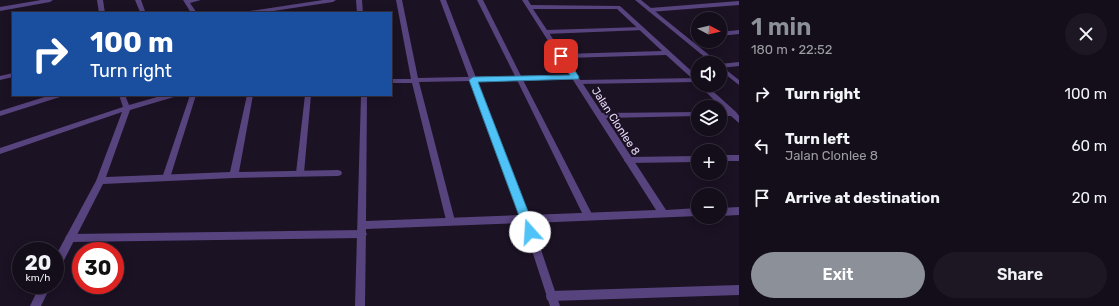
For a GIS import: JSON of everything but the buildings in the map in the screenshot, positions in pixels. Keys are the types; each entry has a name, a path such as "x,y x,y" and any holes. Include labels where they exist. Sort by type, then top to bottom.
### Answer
{"street":[{"path":"0,9 50,0"},
{"path":"100,0 102,12"},
{"path":"138,0 142,11"},
{"path":"193,12 187,1 198,0"},
{"path":"256,12 334,0"},
{"path":"359,0 360,12"},
{"path":"398,0 415,80 450,221"},
{"path":"444,0 526,219 553,301 739,290"},
{"path":"480,0 588,216"},
{"name":"Jalan Clonlee 8","path":"525,0 663,213"},
{"path":"638,0 707,56"},
{"path":"650,10 739,3"},
{"path":"530,8 618,7 691,75"},
{"path":"546,32 642,29"},
{"path":"727,33 739,32"},
{"path":"561,56 666,52"},
{"path":"727,65 739,64"},
{"path":"727,72 739,83"},
{"path":"0,78 12,74"},
{"path":"392,81 518,78 691,82"},
{"path":"710,92 739,120"},
{"path":"0,114 55,96"},
{"path":"64,250 100,181 127,108 122,96"},
{"path":"0,151 127,108 169,96"},
{"path":"166,178 193,96"},
{"path":"234,175 250,96"},
{"path":"300,173 308,96"},
{"path":"360,306 364,96"},
{"path":"600,116 691,114"},
{"path":"727,114 733,114"},
{"path":"628,160 691,158"},
{"path":"727,158 739,158"},
{"path":"100,181 338,172"},
{"path":"727,212 739,211"},
{"path":"70,238 362,230 450,221 691,212"},
{"path":"35,306 41,294"}],"route":[{"path":"530,232 473,80 575,77 561,56"}]}
